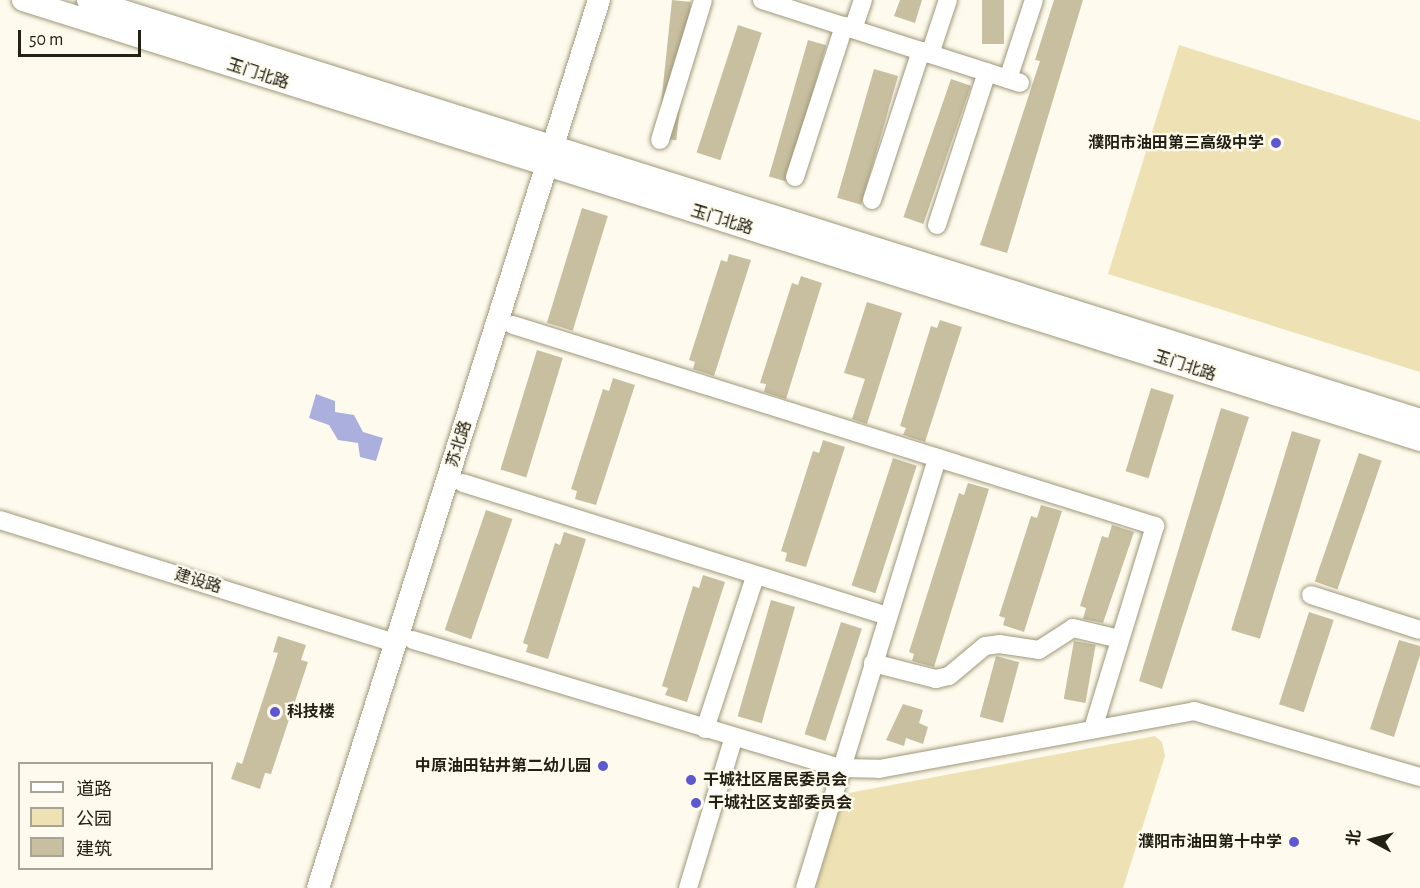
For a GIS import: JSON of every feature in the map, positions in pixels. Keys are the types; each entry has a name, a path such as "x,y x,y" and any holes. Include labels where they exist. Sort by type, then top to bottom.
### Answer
{"street":[{"name":"玉门北路","path":"23,0 558,158 1420,420"},
{"name":"玉门北路","path":"88,0 558,158 1420,440"},
{"name":"苏北路","path":"318,888 463,483 513,325 599,0"},
{"name":"苏北路","path":"335,888 405,642 558,158 616,0"},
{"path":"660,140 703,0"},
{"path":"762,0 788,4 849,28 1014,81 1034,0"},
{"path":"795,177 849,28 863,0"},
{"path":"872,200 926,52 948,0"},
{"path":"937,225 987,72"},
{"path":"513,325 1155,526 1093,729"},
{"path":"805,888 937,458"},
{"path":"463,483 755,577 887,616"},
{"name":"建设路","path":"0,520 405,642 840,768 879,770 1186,712 1209,712 1420,777"},
{"path":"705,729 755,577"},
{"path":"1311,595 1420,630"},
{"path":"873,663 936,679 949,676 971,654 992,645 1039,650 1073,628 1120,639"},
{"path":"688,888 734,737"}],"green space":[{"name":"濮阳市油田第三高级中学","path":"1179,45 1420,121 1420,372 1108,274"},
{"path":"1155,736 1162,742 1165,756 1123,888 816,888 843,794"}],"water":[{"path":"316,394 335,401 335,412 354,415 363,432 383,438 376,461 360,457 358,443 338,440 329,425 309,418"}],"building":[{"path":"672,0 691,2 676,140 657,138"},
{"path":"900,0 922,0 915,23 894,16"},
{"path":"982,0 1004,0 1004,44 982,44"},
{"path":"1054,0 1083,0 1007,253 980,245 1040,61 1035,60"},
{"path":"738,25 762,33 720,160 697,152"},
{"path":"808,40 826,45 787,182 769,176"},
{"path":"874,69 898,76 861,205 837,198"},
{"path":"951,79 971,86 923,224 903,217"},
{"path":"582,208 608,216 573,331 547,323"},
{"path":"729,254 751,260 714,376 693,369 695,362 689,360 721,260 727,262"},
{"path":"801,276 822,283 786,399 764,392 766,384 760,383 792,283 798,285"},
{"path":"867,302 902,313 867,424 852,419 865,379 844,373"},
{"path":"940,320 962,327 925,442 903,435 906,428 900,426 931,326 937,328"},
{"path":"537,350 563,358 526,477 500,470"},
{"path":"613,378 635,385 596,505 575,499 577,491 571,489 603,389 609,391"},
{"path":"1151,388 1174,395 1149,478 1126,471"},
{"path":"1221,408 1249,417 1162,689 1139,681"},
{"path":"1292,431 1321,440 1260,639 1231,630"},
{"path":"823,440 845,447 806,567 785,561 787,553 781,551 813,451 819,453"},
{"path":"1359,453 1382,461 1337,589 1315,582"},
{"path":"893,458 917,466 875,593 852,585"},
{"path":"968,483 989,489 934,667 912,661 914,654 909,652 959,493 964,495"},
{"path":"1041,505 1062,511 1024,632 1003,625 1005,618 999,616 1031,516 1037,518"},
{"path":"486,510 512,519 471,639 445,630"},
{"path":"1112,525 1134,532 1103,623 1083,619 1086,608 1080,606 1102,536 1108,538"},
{"path":"564,532 586,539 548,659 526,652 528,645 523,643 555,543 560,545"},
{"path":"703,575 725,582 687,702 665,695 668,688 662,686 693,586 699,588"},
{"path":"771,600 795,607 762,723 738,716"},
{"path":"1309,612 1334,620 1304,712 1279,704"},
{"path":"841,622 862,629 825,741 805,734"},
{"name":"科技楼","path":"278,636 306,645 301,660 308,662 271,774 265,773 260,789 231,779 237,762 242,764 278,653 273,652"},
{"path":"1399,640 1420,646 1420,655 1394,737 1370,729"},
{"path":"1074,641 1096,645 1085,703 1064,699"},
{"path":"996,656 1019,662 1003,723 980,717"},
{"path":"903,704 923,710 919,723 928,727 923,744 906,738 904,746 886,740"}],"place":[{"name":"濮阳市油田第三高级中学","path":"1276,143"},
{"name":"科技楼","path":"275,712"},
{"name":"中原油田钻井第二幼儿园","path":"603,766"},
{"name":"干城社区居民委员会","path":"691,780"},
{"name":"干城社区支部委员会","path":"696,803"},
{"name":"濮阳市油田第十中学","path":"1294,842"}]}
